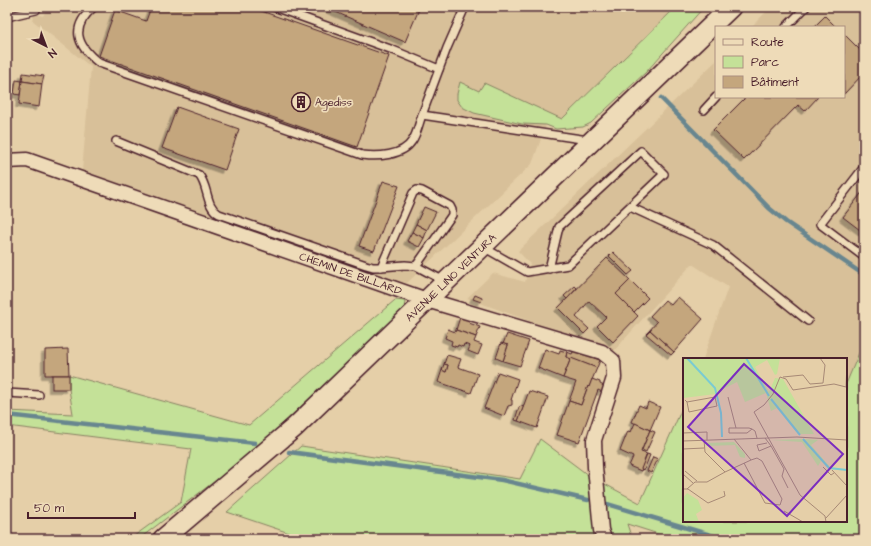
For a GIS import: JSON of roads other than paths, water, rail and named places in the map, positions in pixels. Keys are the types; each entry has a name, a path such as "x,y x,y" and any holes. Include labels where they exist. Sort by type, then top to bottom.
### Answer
{"main road":[{"name":"AVENUE LINO VENTURA","path":"163,539 295,427 724,16"}],"street":[{"name":"CHEMIN DE BILLARD","path":"7,161 27,160 426,300 602,352 613,361 614,378 594,440 600,522 604,539"}],"lane":[{"path":"94,7 81,21 79,33 81,45 89,55 99,63 362,156 376,157 389,155 401,150 412,142 439,69 465,7"},
{"path":"274,7 393,50 439,69"},
{"path":"787,26 806,7"},
{"path":"7,17 36,10"},
{"path":"704,110 715,98"},
{"path":"422,114 593,141"},
{"path":"116,141 199,175 204,181 210,204 214,211 219,214 366,266 416,266 446,282"},
{"path":"482,247 527,272 549,269 568,265 664,174 642,151 559,227 549,269"},
{"path":"864,167 820,224 864,257"},
{"path":"381,267 414,193 417,190 422,191 450,206 452,215 416,266"},
{"path":"630,206 713,245 808,321"},
{"path":"7,393 39,394"}],"waterway":[{"path":"661,98 769,208 786,222 864,275"},
{"path":"7,415 255,443"},
{"path":"289,452 502,480 588,500"},
{"path":"607,504 724,539"}],"place":[{"name":"Agediss","path":"301,102"}]}
